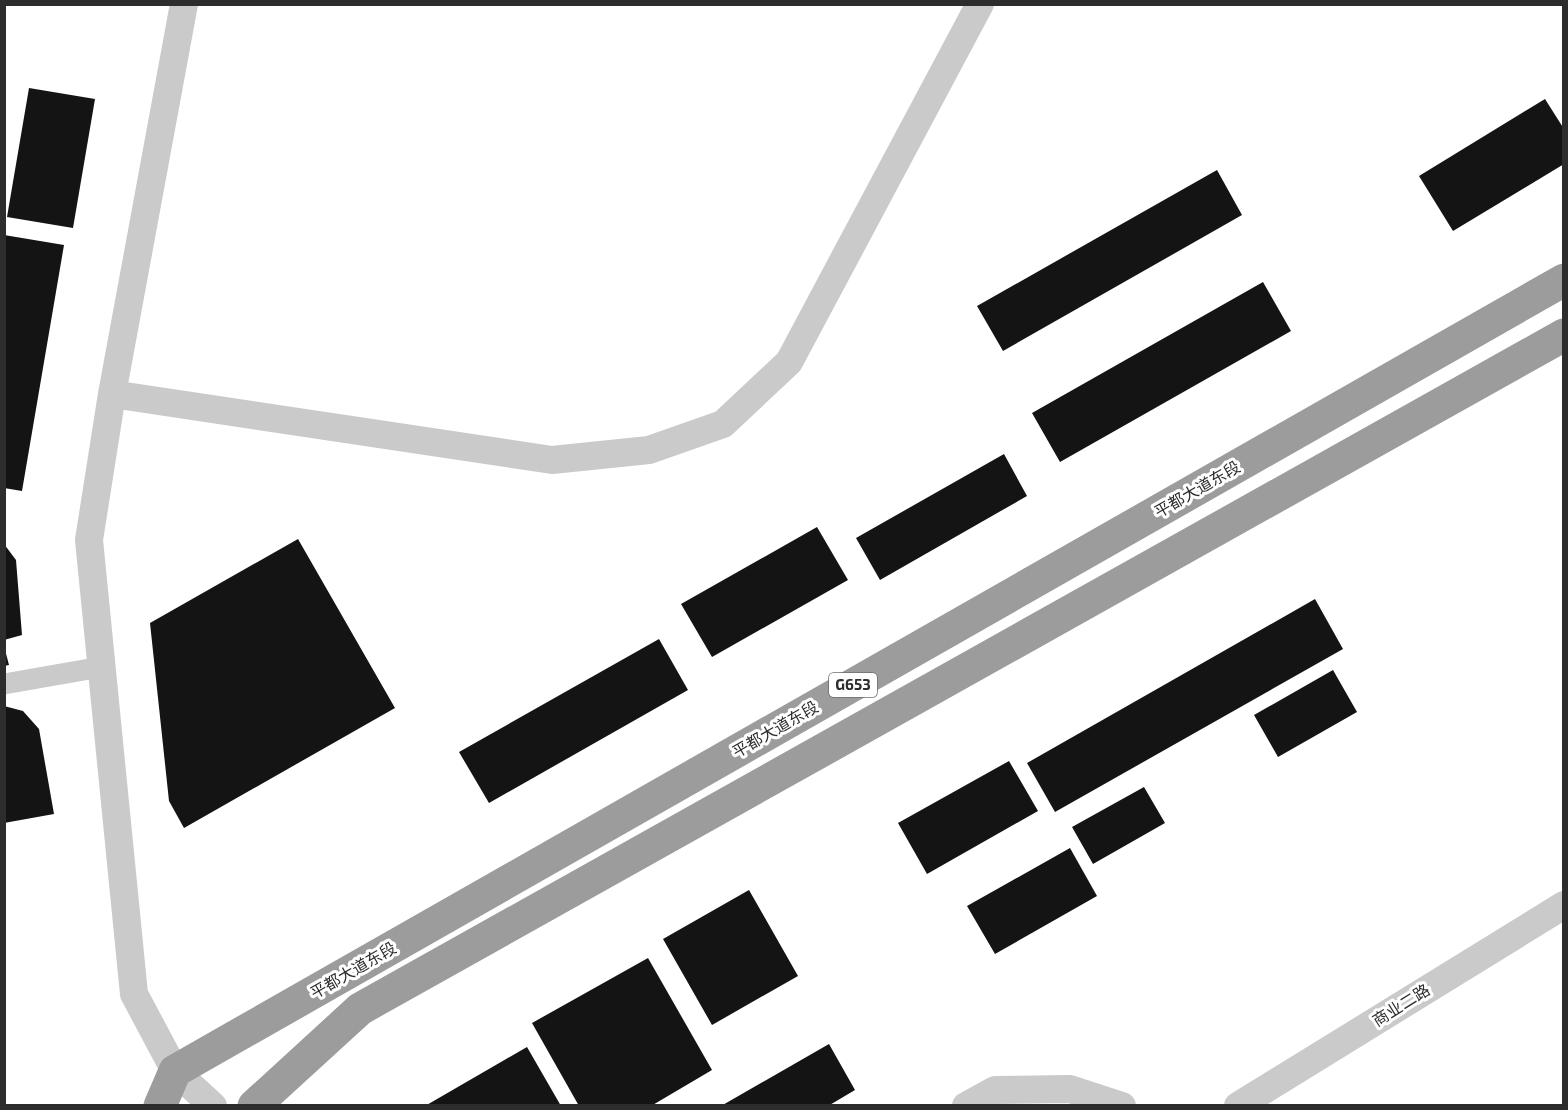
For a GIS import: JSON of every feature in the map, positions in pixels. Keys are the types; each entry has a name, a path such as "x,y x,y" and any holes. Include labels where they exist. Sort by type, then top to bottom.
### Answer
{"highway":[{"name":"平都大道东段","path":"175,1071 1563,280"},
{"name":"G653","path":"254,1106 360,1009 1563,335"},
{"path":"160,1106 175,1071"}],"street":[{"path":"184,4 112,394 89,540 134,994 175,1071 213,1106"},
{"path":"112,394 552,460 649,450 723,424 789,362 980,4"},
{"path":"4,684 101,667"},
{"name":"商业二路","path":"1238,1106 1563,904"},
{"path":"966,1106 995,1090 1070,1089 1122,1106"}],"building":[{"path":"29,88 95,99 73,228 7,217"},
{"path":"1545,99 1564,129 1564,164 1453,231 1419,176"},
{"path":"1217,170 1242,215 1003,351 977,306"},
{"path":"4,235 64,245 22,491 4,488"},
{"path":"1263,282 1291,331 1060,462 1032,413"},
{"path":"1004,454 1027,496 880,580 856,538"},
{"path":"817,527 848,580 712,657 681,604"},
{"path":"298,539 395,708 184,828 169,801 150,623"},
{"path":"4,544 16,560 22,635 4,640"},
{"path":"1315,599 1343,649 1055,812 1027,763"},
{"path":"659,639 688,690 489,803 459,752"},
{"path":"4,646 9,665 4,666"},
{"path":"1333,670 1357,712 1278,757 1254,715"},
{"path":"4,706 23,711 39,729 54,814 4,823"},
{"path":"1009,761 1038,811 927,874 898,823"},
{"path":"1144,787 1165,823 1093,864 1072,827"},
{"path":"1070,848 1097,896 995,954 967,906"},
{"path":"749,890 798,976 712,1025 663,939"},
{"path":"648,958 712,1070 651,1106 579,1106 532,1023"},
{"path":"829,1044 855,1090 828,1106 721,1106"},
{"path":"527,1047 561,1106 425,1106"}]}
